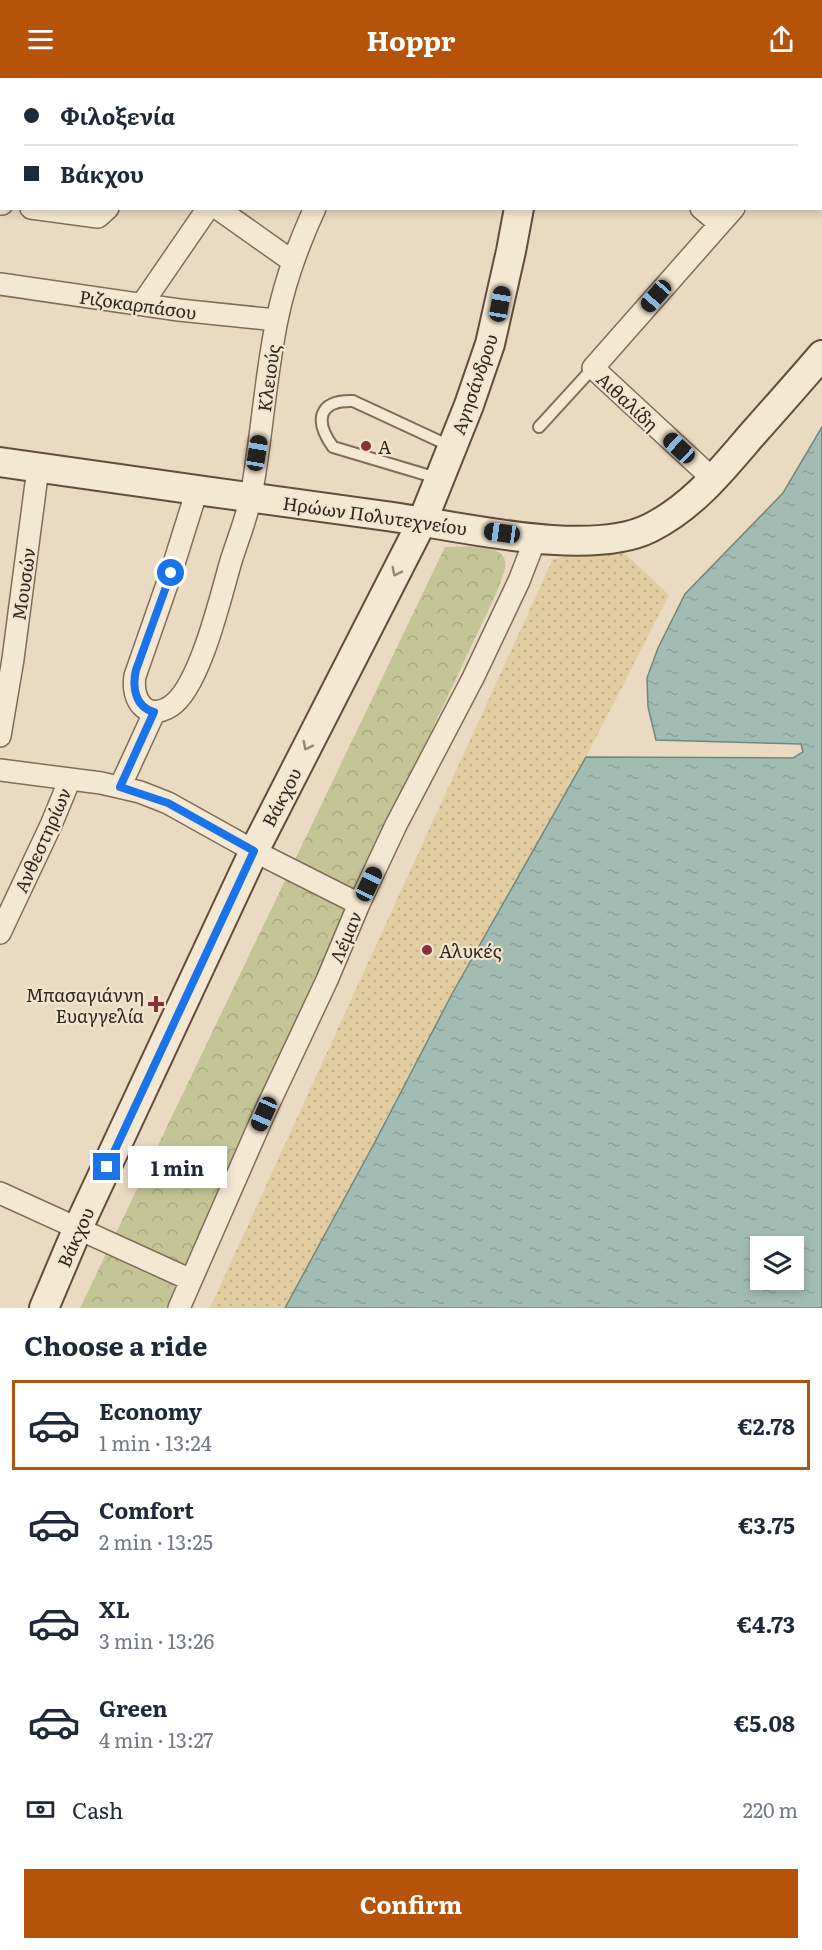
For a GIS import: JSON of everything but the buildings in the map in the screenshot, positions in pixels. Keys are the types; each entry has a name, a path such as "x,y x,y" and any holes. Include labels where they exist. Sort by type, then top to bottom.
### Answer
{"street":[{"path":"46,210 98,217 106,210"},
{"path":"142,303 207,210"},
{"path":"220,210 291,261"},
{"name":"Κλειούς","path":"154,712 167,708 181,698 204,651 250,497 276,320 291,261 314,210"},
{"name":"Αγησάνδρου","path":"423,520 490,344 519,210"},
{"path":"703,210 720,224"},
{"name":"Αιθαλίδη","path":"714,480 593,368 732,210"},
{"name":"Ριζοκαρπάσου","path":"0,284 188,311 276,320"},
{"name":"Ηρώων Πολυτεχνείου","path":"0,462 536,537 576,540 622,537 649,529 684,506 714,480 822,355"},
{"name":"Μουσών","path":"0,736 38,468"},
{"path":"120,787 154,712 146,710 138,700 134,691 135,676 197,490"},
{"name":"Βάκχου","path":"44,1308 77,1230 254,851 423,520"},
{"name":"Λέμαν","path":"179,1308 359,904 396,825 473,678 519,581 536,537"},
{"path":"0,771 120,787 168,803 254,851 359,904"},
{"name":"Ανθεστηρίων","path":"0,933 70,779"},
{"path":"0,1193 191,1280"}],"lane":[{"path":"539,427 593,368"},
{"path":"440,478 333,447 323,433 322,420 327,407 337,400 353,401 452,447"}],"sand":[{"name":"Αλυκές","path":"618,547 669,595 586,757 285,1308 210,1308 553,559"}],"green space":[{"path":"486,546 501,554 504,559 505,570 497,592 341,922 170,1308 80,1308 445,547"}],"water":[{"path":"822,427 822,1308 285,1308 452,994 586,757 793,758 803,752 801,744 656,740 648,707 647,678 658,648 685,594 783,493"}],"place":[{"name":"Α","path":"366,446"},
{"name":"Αλυκές","path":"427,950"},
{"name":"Μπασαγιάννη Ευαγγελία","path":"156,1004"}],"route":[{"path":"107,1167 254,851 168,803 120,787 154,712 146,710 138,700 134,691 134,681 171,573"}]}
